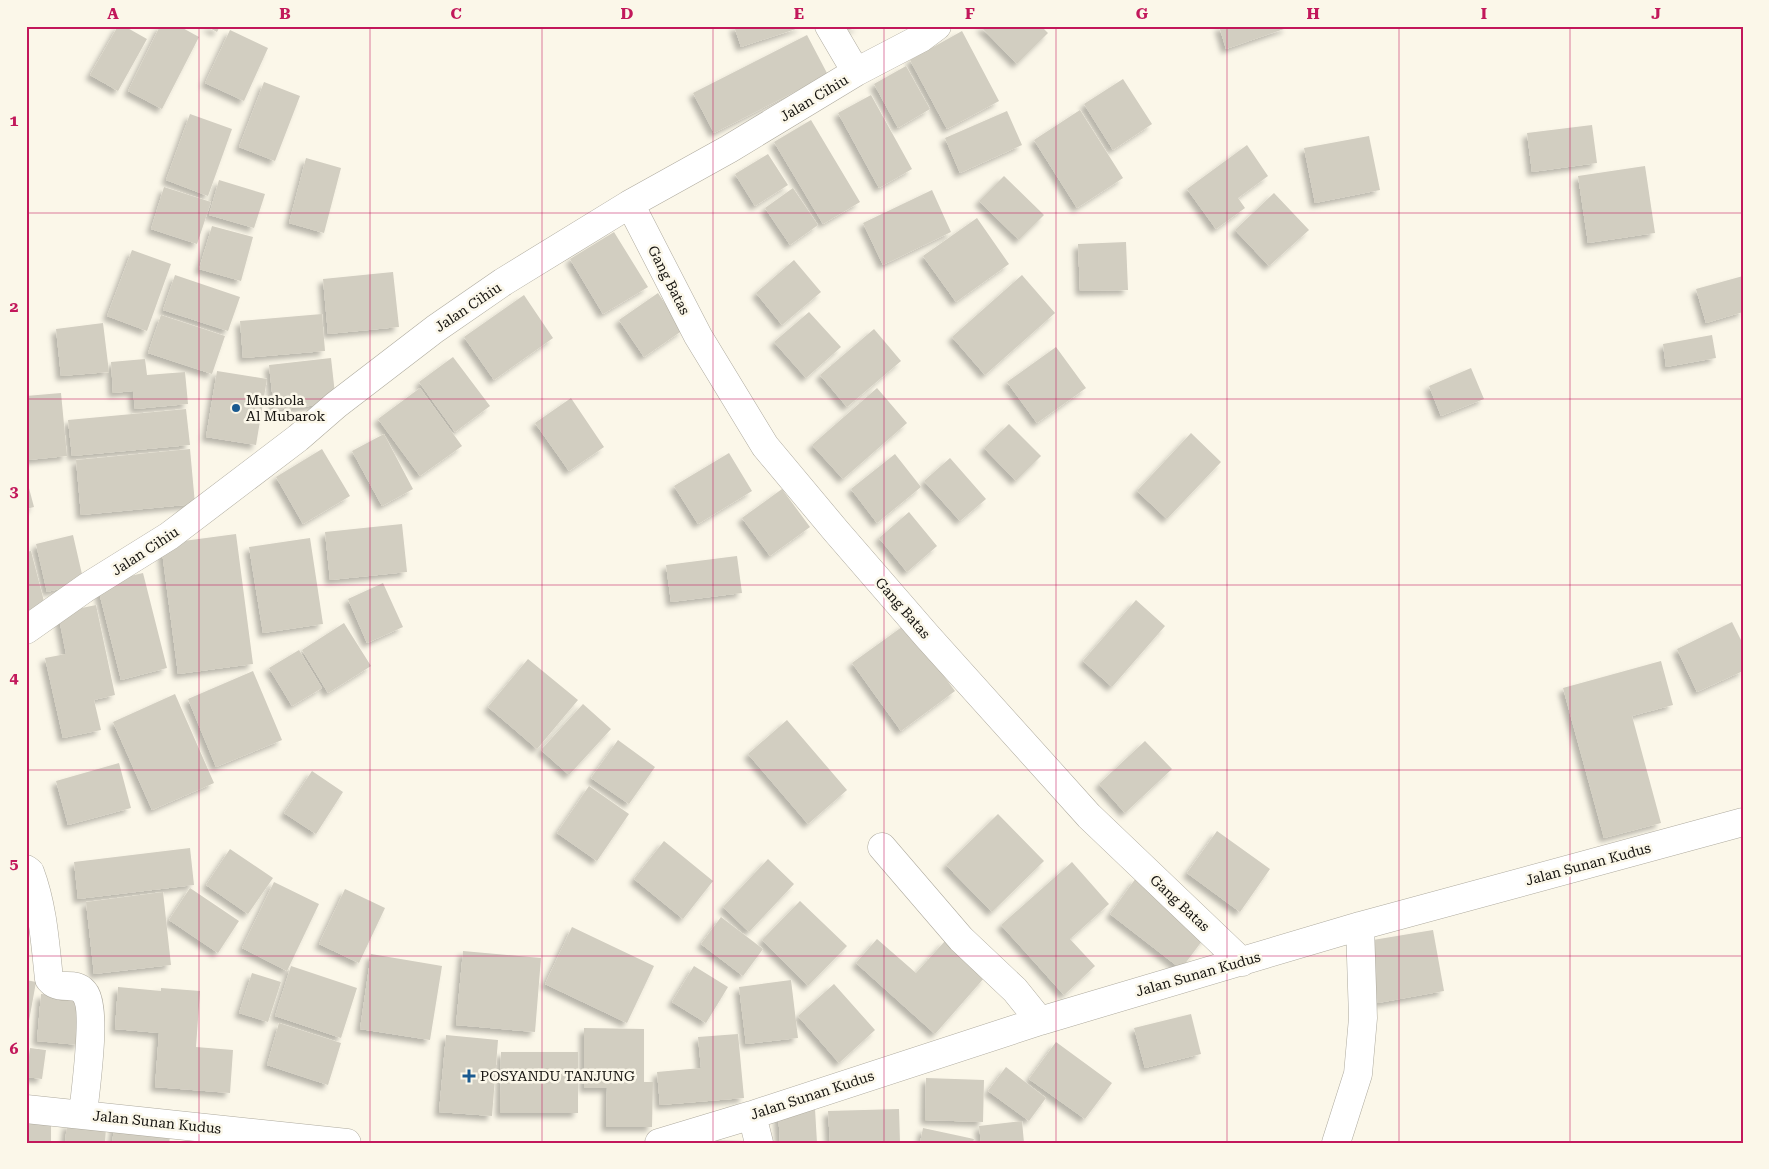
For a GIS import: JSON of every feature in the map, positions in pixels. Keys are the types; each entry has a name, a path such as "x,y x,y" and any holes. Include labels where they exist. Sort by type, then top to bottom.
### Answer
{"street":[{"path":"829,26 856,72"},
{"name":"Jalan Cihiu","path":"26,630 87,587 169,536 298,438 336,405 435,329 504,282 630,204 729,149 856,72 921,38 937,26"},
{"name":"Gang Batas","path":"630,204 698,336 765,446 927,636 1089,816 1242,962"},
{"name":"Jalan Sunan Kudus","path":"659,1143 752,1115 1040,1021 1360,926 1743,822"},
{"path":"882,847 961,939 1015,990 1040,1021"},
{"path":"26,869 30,872 40,903 44,924 49,979 55,985 79,987 90,1002 90,1039 83,1114"},
{"path":"1336,1143 1358,1074 1363,1018 1360,926"},
{"name":"Jalan Sunan Kudus","path":"26,1109 348,1143"},
{"path":"752,1115 759,1143"}],"building":[{"path":"118,26 124,26 147,39 118,91 90,75"},
{"path":"160,26 179,26 199,37 162,109 128,91"},
{"path":"206,26 220,26 217,32"},
{"path":"734,26 802,26 802,27 741,47"},
{"path":"837,26 859,26 859,27 839,33"},
{"path":"980,26 1041,26 1048,33 1017,64"},
{"path":"1219,26 1287,26 1287,28 1226,49"},
{"path":"230,30 268,48 244,101 205,83"},
{"path":"962,31 999,101 947,129 910,60"},
{"path":"807,35 828,75 714,133 693,93"},
{"path":"906,66 930,109 898,128 874,84"},
{"path":"1123,79 1152,124 1113,150 1084,104"},
{"path":"264,82 300,96 275,161 239,147"},
{"path":"871,95 912,169 879,188 838,113"},
{"path":"1080,110 1123,178 1077,208 1034,140"},
{"path":"1007,111 1022,145 960,173 945,138"},
{"path":"190,114 232,129 208,196 166,180"},
{"path":"811,120 860,202 823,224 774,142"},
{"path":"1592,125 1597,163 1532,172 1527,133"},
{"path":"1369,136 1380,190 1315,203 1304,148"},
{"path":"1247,145 1268,176 1238,198 1245,208 1216,229 1187,189"},
{"path":"768,154 788,185 755,206 735,174"},
{"path":"306,158 341,168 324,233 289,223"},
{"path":"1645,166 1655,233 1588,243 1578,176"},
{"path":"1004,176 1044,215 1019,240 979,201"},
{"path":"219,180 265,194 254,228 209,215"},
{"path":"164,187 211,202 197,244 151,229"},
{"path":"793,188 818,225 790,245 765,208"},
{"path":"932,190 951,232 883,265 863,223"},
{"path":"1274,193 1309,230 1269,266 1235,230"},
{"path":"977,218 1009,264 956,302 923,256"},
{"path":"212,226 253,237 241,281 199,269"},
{"path":"614,232 648,287 603,314 570,259"},
{"path":"1126,242 1128,290 1080,291 1078,244"},
{"path":"132,250 171,264 147,331 107,316"},
{"path":"794,260 821,292 782,325 756,293"},
{"path":"393,272 399,327 328,334 323,279"},
{"path":"175,275 240,297 228,331 163,310"},
{"path":"1022,275 1055,313 985,375 952,337"},
{"path":"1743,276 1743,312 1706,323 1696,289"},
{"path":"658,293 683,330 644,357 619,320"},
{"path":"524,295 553,338 494,380 464,337"},
{"path":"809,312 841,347 806,378 774,342"},
{"path":"322,314 325,351 243,358 240,321"},
{"path":"161,315 225,336 212,374 148,353"},
{"path":"103,323 109,372 61,376 56,329"},
{"path":"874,329 901,361 847,407 820,375"},
{"path":"1712,335 1716,358 1666,367 1663,344"},
{"path":"1056,347 1086,388 1037,423 1007,382"},
{"path":"453,357 490,406 455,432 419,382"},
{"path":"331,358 336,403 274,410 269,365"},
{"path":"145,359 147,375 185,372 188,404 135,409 133,391 113,393 111,362"},
{"path":"1471,368 1484,399 1441,416 1429,386"},
{"name":"Mushola Al Mubarok","path":"217,371 267,379 256,445 206,437"},
{"path":"420,388 462,446 420,476 378,419"},
{"path":"877,388 907,423 843,479 812,445"},
{"path":"61,393 67,456 28,460 26,396"},
{"path":"571,398 604,447 569,471 535,423"},
{"path":"186,409 190,445 72,456 68,420"},
{"path":"1009,424 1041,456 1016,481 984,448"},
{"path":"1191,433 1221,462 1167,519 1137,491"},
{"path":"384,434 413,489 382,506 352,451"},
{"path":"190,449 195,504 81,515 76,460"},
{"path":"322,449 350,496 303,524 276,477"},
{"path":"729,453 752,491 698,524 674,486"},
{"path":"895,454 921,487 877,523 851,489"},
{"path":"950,458 986,499 960,521 924,481"},
{"path":"26,477 34,507 26,509"},
{"path":"782,489 810,527 770,556 742,518"},
{"path":"909,512 937,546 907,572 879,538"},
{"path":"402,524 407,572 330,580 325,532"},
{"path":"236,534 253,664 178,674 161,544"},
{"path":"73,535 84,583 47,592 36,544"},
{"path":"310,538 323,624 263,633 249,547"},
{"path":"31,551 46,609 26,614 26,552"},
{"path":"737,556 742,593 671,602 666,565"},
{"path":"143,573 167,668 121,680 97,584"},
{"path":"383,583 403,627 367,643 348,599"},
{"path":"1136,600 1165,626 1112,687 1083,661"},
{"path":"96,605 115,695 94,700 101,730 63,738 45,658 66,654 58,613"},
{"path":"1732,622 1743,644 1743,671 1697,692 1677,649"},
{"path":"344,623 371,666 328,693 302,650"},
{"path":"906,624 955,691 901,731 852,663"},
{"path":"299,650 322,688 292,706 269,668"},
{"path":"528,659 578,700 537,749 488,707"},
{"path":"1661,661 1673,705 1632,716 1661,823 1604,838 1563,688"},
{"path":"253,671 282,740 216,767 188,699"},
{"path":"175,694 214,783 152,810 113,722"},
{"path":"583,704 611,729 569,775 541,750"},
{"path":"787,720 847,790 808,824 748,754"},
{"path":"618,740 655,767 629,804 591,778"},
{"path":"1145,741 1172,769 1125,813 1099,784"},
{"path":"119,763 131,808 68,825 56,781"},
{"path":"312,771 343,792 316,834 284,813"},
{"path":"589,786 629,814 597,861 557,833"},
{"path":"998,814 1044,861 992,912 946,865"},
{"path":"1217,831 1270,869 1240,912 1187,873"},
{"path":"664,841 713,881 683,919 634,879"},
{"path":"190,848 194,885 78,899 74,862"},
{"path":"230,849 273,878 248,914 206,885"},
{"path":"768,859 794,884 749,932 723,907"},
{"path":"1072,862 1109,904 1070,939 1095,966 1064,995 1001,925"},
{"path":"1136,878 1208,933 1181,969 1110,914"},
{"path":"274,882 319,904 287,971 242,948"},
{"path":"190,888 239,921 218,953 169,920"},
{"path":"345,889 385,908 359,963 319,944"},
{"path":"163,892 171,965 94,974 86,902"},
{"path":"800,901 847,946 808,986 762,940"},
{"path":"721,917 763,949 743,976 701,944"},
{"path":"572,927 654,966 627,1023 545,984"},
{"path":"1433,930 1444,991 1378,1003 1367,941"},
{"path":"877,939 916,973 945,941 985,977 935,1034 856,963"},
{"path":"463,951 541,958 535,1032 456,1025"},
{"path":"371,954 442,966 430,1040 360,1029"},
{"path":"291,966 357,988 341,1038 275,1016"},
{"path":"694,966 728,987 706,1023 672,1002"},
{"path":"252,973 281,982 268,1022 239,1013"},
{"path":"26,980 36,982 27,1032 26,1032"},
{"path":"791,980 798,1038 746,1044 739,987"},
{"path":"834,984 875,1030 839,1063 798,1016"},
{"path":"118,987 161,991 161,988 200,991 196,1047 233,1050 230,1093 155,1087 159,1033 115,1029"},
{"path":"41,994 83,997 79,1045 37,1041"},
{"path":"1191,1014 1201,1054 1145,1068 1134,1028"},
{"path":"279,1023 341,1043 328,1085 267,1065"},
{"path":"584,1028 644,1029 644,1082 653,1082 652,1127 606,1127 607,1088 584,1088"},
{"path":"738,1034 744,1098 660,1105 657,1072 701,1068 698,1037"},
{"name":"POSYANDU TANJUNG","path":"446,1035 498,1040 492,1116 439,1112"},
{"path":"1056,1042 1112,1083 1085,1119 1029,1079"},
{"path":"30,1048 46,1050 42,1079 27,1077"},
{"path":"501,1052 578,1052 578,1113 500,1113"},
{"path":"1006,1067 1046,1098 1029,1121 988,1091"},
{"path":"926,1078 984,1080 983,1122 925,1120"},
{"path":"815,1109 817,1143 780,1143 778,1111"},
{"path":"899,1109 900,1143 830,1143 828,1111"},
{"path":"26,1120 51,1121 51,1143 26,1143"},
{"path":"1022,1121 1024,1143 981,1143 979,1126"},
{"path":"115,1123 171,1131 169,1143 112,1143"},
{"path":"67,1124 106,1128 105,1143 65,1143"},
{"path":"923,1128 974,1139 973,1143 920,1143"},
{"path":"700,1140 750,1141 749,1143 700,1143"}],"place":[{"name":"Mushola Al Mubarok","path":"236,408"},
{"name":"POSYANDU TANJUNG","path":"469,1076"}]}
